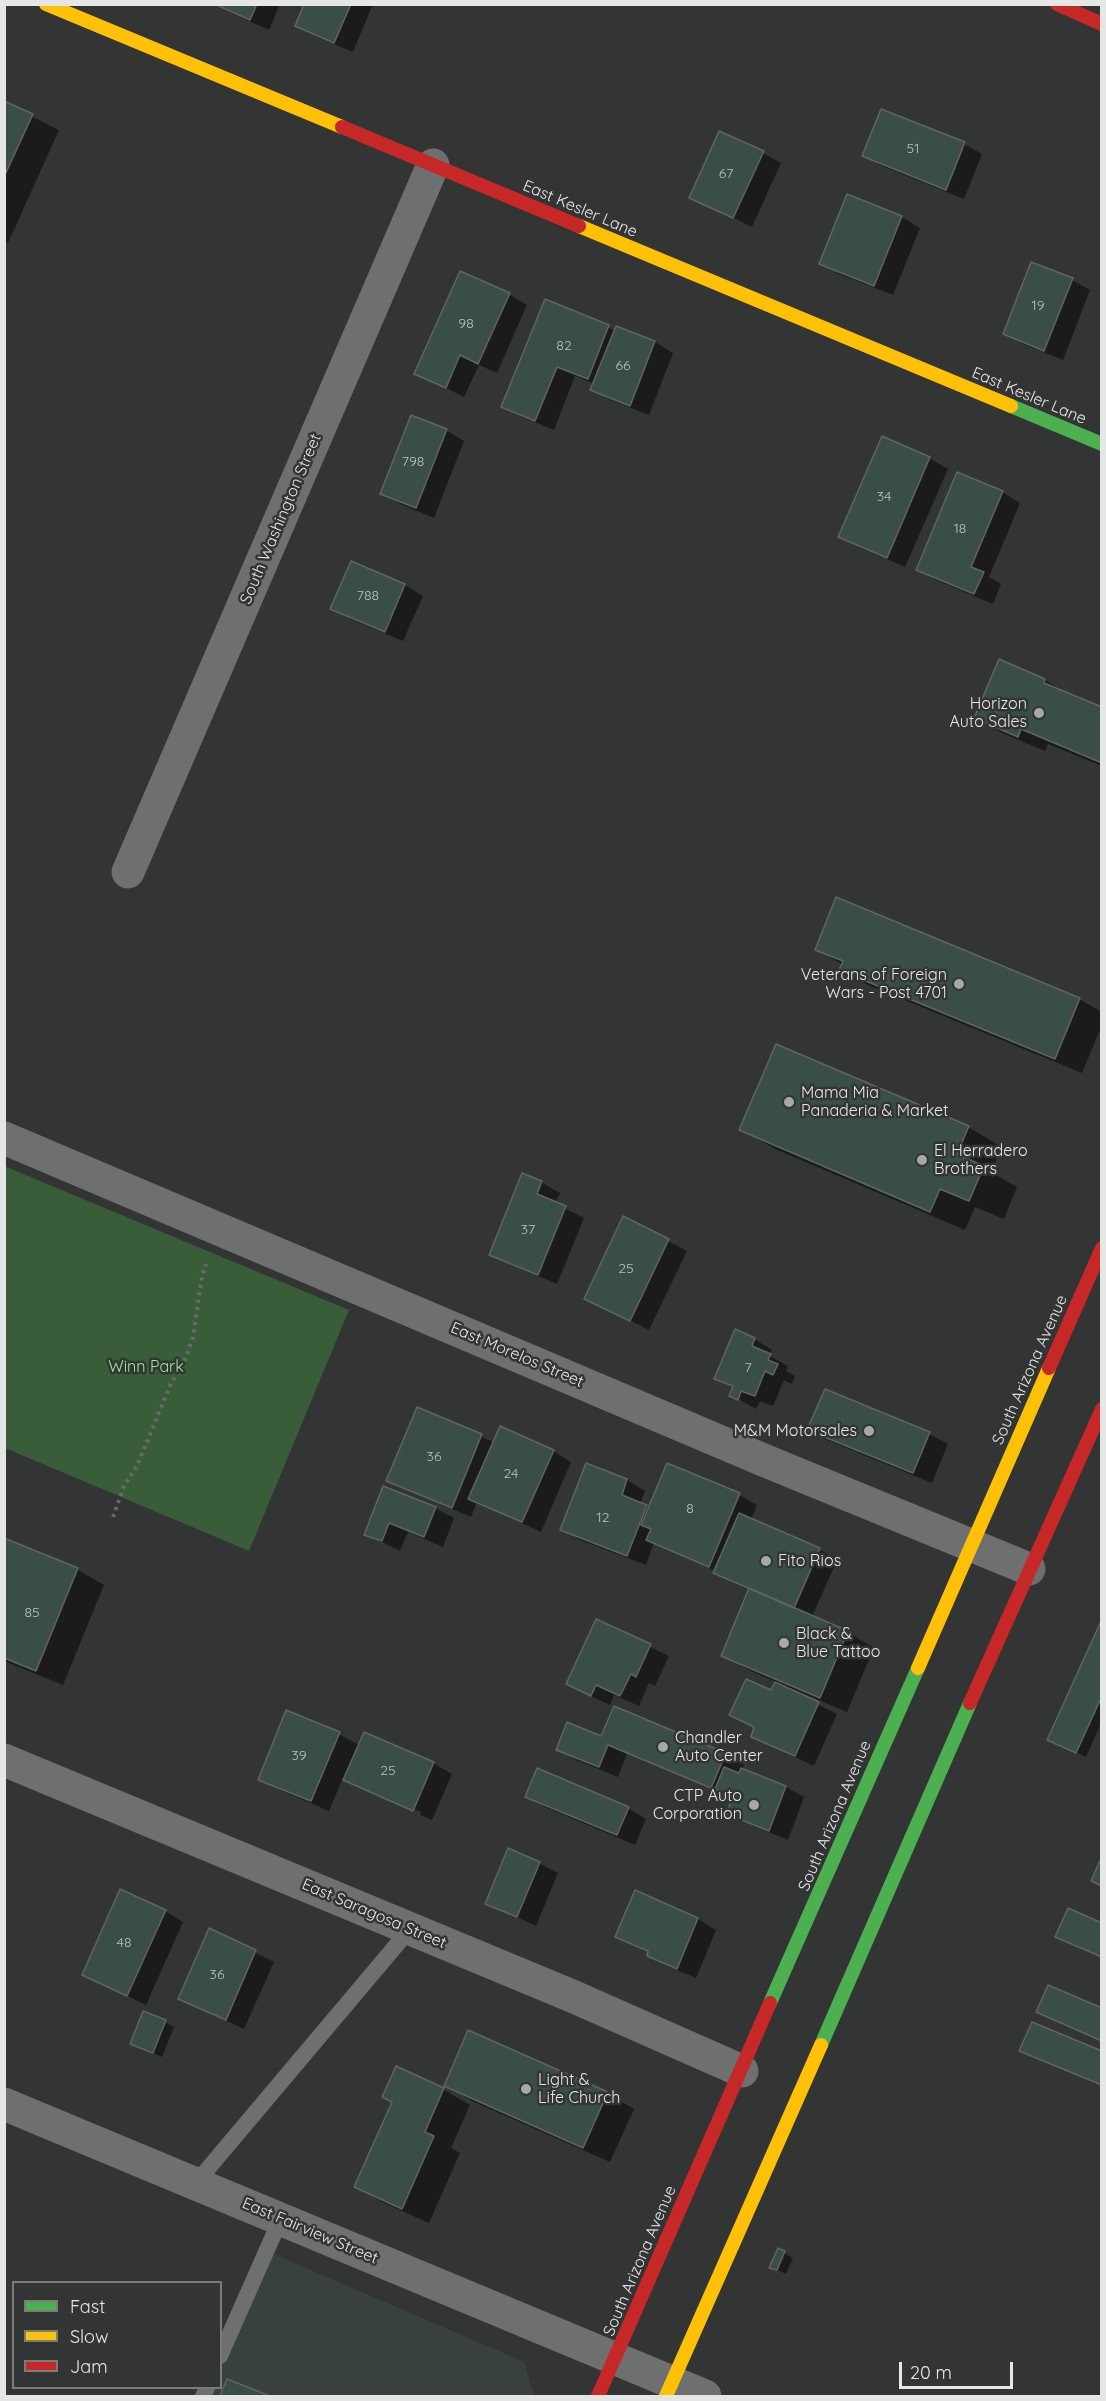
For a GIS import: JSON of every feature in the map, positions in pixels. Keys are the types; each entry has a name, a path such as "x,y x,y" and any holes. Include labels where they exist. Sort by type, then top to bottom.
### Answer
{"main road":[{"name":"East Kesler Lane","path":"46,4 1101,444"},
{"path":"1057,4 1101,24"},
{"name":"South Arizona Avenue","path":"598,2397 1101,1248"},
{"path":"669,2390 1101,1410"}],"street":[{"name":"South Washington Street","path":"128,872 433,165"},
{"name":"East Morelos Street","path":"4,1138 1029,1569"},
{"name":"East Saragosa Street","path":"4,1760 410,1929 742,2071"},
{"name":"East Fairview Street","path":"4,2104 282,2218 615,2359 669,2390 705,2397"}],"lane":[{"path":"195,2184 410,1929"},
{"path":"222,2352 282,2218"}],"path":[{"path":"113,1517 124,1486 137,1466 171,1383 183,1365 193,1337 202,1276 219,1228"}],"shaded area":[{"path":"260,2248 524,2362 534,2396 195,2396 198,2389 222,2389 222,2336"}],"green space":[{"name":"Winn Park","path":"4,1166 349,1310 249,1551 5,1448"}],"building":[{"path":"214,4 257,4 250,20"},
{"path":"304,4 351,4 334,43 295,26"},
{"path":"4,101 33,114 4,177"},
{"path":"881,109 965,142 946,190 862,156"},
{"path":"719,131 764,151 733,218 689,198"},
{"path":"847,194 902,216 874,286 819,264"},
{"path":"1031,262 1073,278 1044,351 1003,334"},
{"path":"460,271 510,293 478,364 460,355 446,388 414,374"},
{"path":"545,299 609,325 588,379 557,367 535,421 501,407"},
{"path":"616,326 655,341 630,406 590,390"},
{"path":"411,415 447,429 416,508 380,494"},
{"path":"882,436 930,457 887,558 838,537"},
{"path":"957,472 1003,491 971,567 984,572 974,594 916,570"},
{"path":"351,561 405,584 385,632 330,609"},
{"name":"Horizon Auto Sales","path":"999,659 1045,679 1044,683 1102,707 1102,763 1021,729 1018,737 974,718"},
{"name":"Veterans of Foreign Wars - Post 4701","path":"836,897 1080,998 1055,1059 839,970 843,961 815,950"},
{"path":"776,1044 969,1126 957,1154 984,1166 969,1201 940,1189 930,1212 739,1130"},
{"path":"522,1173 542,1181 537,1194 566,1206 538,1275 489,1255"},
{"path":"623,1216 669,1239 630,1321 584,1299"},
{"path":"735,1329 755,1338 752,1346 771,1354 768,1360 778,1364 773,1375 765,1371 755,1396 741,1391 738,1400 729,1396 733,1386 714,1379"},
{"name":"M&M Motorsales","path":"825,1389 930,1432 913,1473 807,1430"},
{"path":"417,1407 482,1434 452,1508 386,1481"},
{"path":"500,1426 554,1450 522,1522 468,1499"},
{"path":"586,1463 627,1479 622,1495 647,1505 627,1556 560,1530"},
{"path":"667,1463 740,1493 709,1567 646,1540 651,1529 641,1525"},
{"path":"383,1486 436,1507 424,1537 389,1523 382,1541 364,1535"},
{"name":"Fito Rios","path":"739,1513 820,1548 794,1608 713,1573"},
{"path":"4,1538 78,1568 36,1671 4,1658"},
{"name":"Black & Blue Tattoo","path":"749,1588 848,1631 820,1698 721,1656"},
{"path":"596,1619 651,1644 636,1677 631,1674 620,1696 596,1685 591,1696 566,1684"},
{"path":"1102,1619 1102,1696 1076,1753 1047,1740"},
{"path":"746,1679 771,1690 775,1682 819,1702 795,1756 751,1737 754,1727 729,1715"},
{"name":"Chandler Auto Center","path":"614,1706 726,1753 711,1788 608,1745 599,1767 556,1750 567,1722 601,1736"},
{"path":"286,1710 340,1732 311,1801 258,1780"},
{"path":"364,1732 434,1762 413,1811 343,1780"},
{"name":"CTP Auto Corporation","path":"724,1767 739,1773 741,1768 786,1786 769,1831 726,1814 733,1796 715,1789"},
{"path":"537,1768 629,1807 617,1835 525,1797"},
{"path":"508,1848 540,1862 517,1917 485,1904"},
{"path":"1102,1856 1102,1886 1091,1881"},
{"path":"120,1889 166,1910 127,1996 82,1975"},
{"path":"635,1890 698,1918 677,1969 647,1956 648,1951 615,1937"},
{"path":"1068,1908 1102,1923 1102,1957 1055,1937"},
{"path":"209,1928 256,1950 226,2020 178,1999"},
{"path":"1048,1985 1102,2008 1102,2041 1036,2012"},
{"path":"143,2011 166,2020 153,2053 130,2044"},
{"path":"1032,2022 1102,2051 1102,2085 1019,2051"},
{"name":"Light & Life Church","path":"468,2030 608,2092 583,2148 444,2086"},
{"path":"396,2066 444,2088 425,2132 434,2136 402,2209 354,2187 392,2102 382,2097"},
{"path":"778,2248 785,2251 777,2270 769,2268"},
{"path":"227,2379 270,2396 220,2396"}],"traffic: fast":[{"path":"1011,406 1102,444"},
{"path":"770,2003 918,1668"},
{"path":"821,2045 970,1703"}],"traffic: slow":[{"path":"46,4 342,127"},
{"path":"579,226 1011,406"},
{"path":"918,1668 1049,1368"},
{"path":"666,2396 821,2045"}],"traffic: jam":[{"path":"1057,4 1102,24"},
{"path":"342,127 579,226"},
{"path":"1049,1368 1102,1248"},
{"path":"970,1703 1102,1409"},
{"path":"598,2396 770,2003"}],"place":[{"name":"Horizon Auto Sales","path":"1039,713"},
{"name":"Veterans of Foreign Wars - Post 4701","path":"959,984"},
{"name":"Mama Mia Panaderia & Market","path":"789,1102"},
{"name":"El Herradero Brothers","path":"922,1160"},
{"name":"M&M Motorsales","path":"869,1431"},
{"name":"Fito Rios","path":"766,1561"},
{"name":"Black & Blue Tattoo","path":"784,1643"},
{"name":"Chandler Auto Center","path":"663,1747"},
{"name":"CTP Auto Corporation","path":"754,1805"},
{"name":"Light & Life Church","path":"526,2089"}]}
